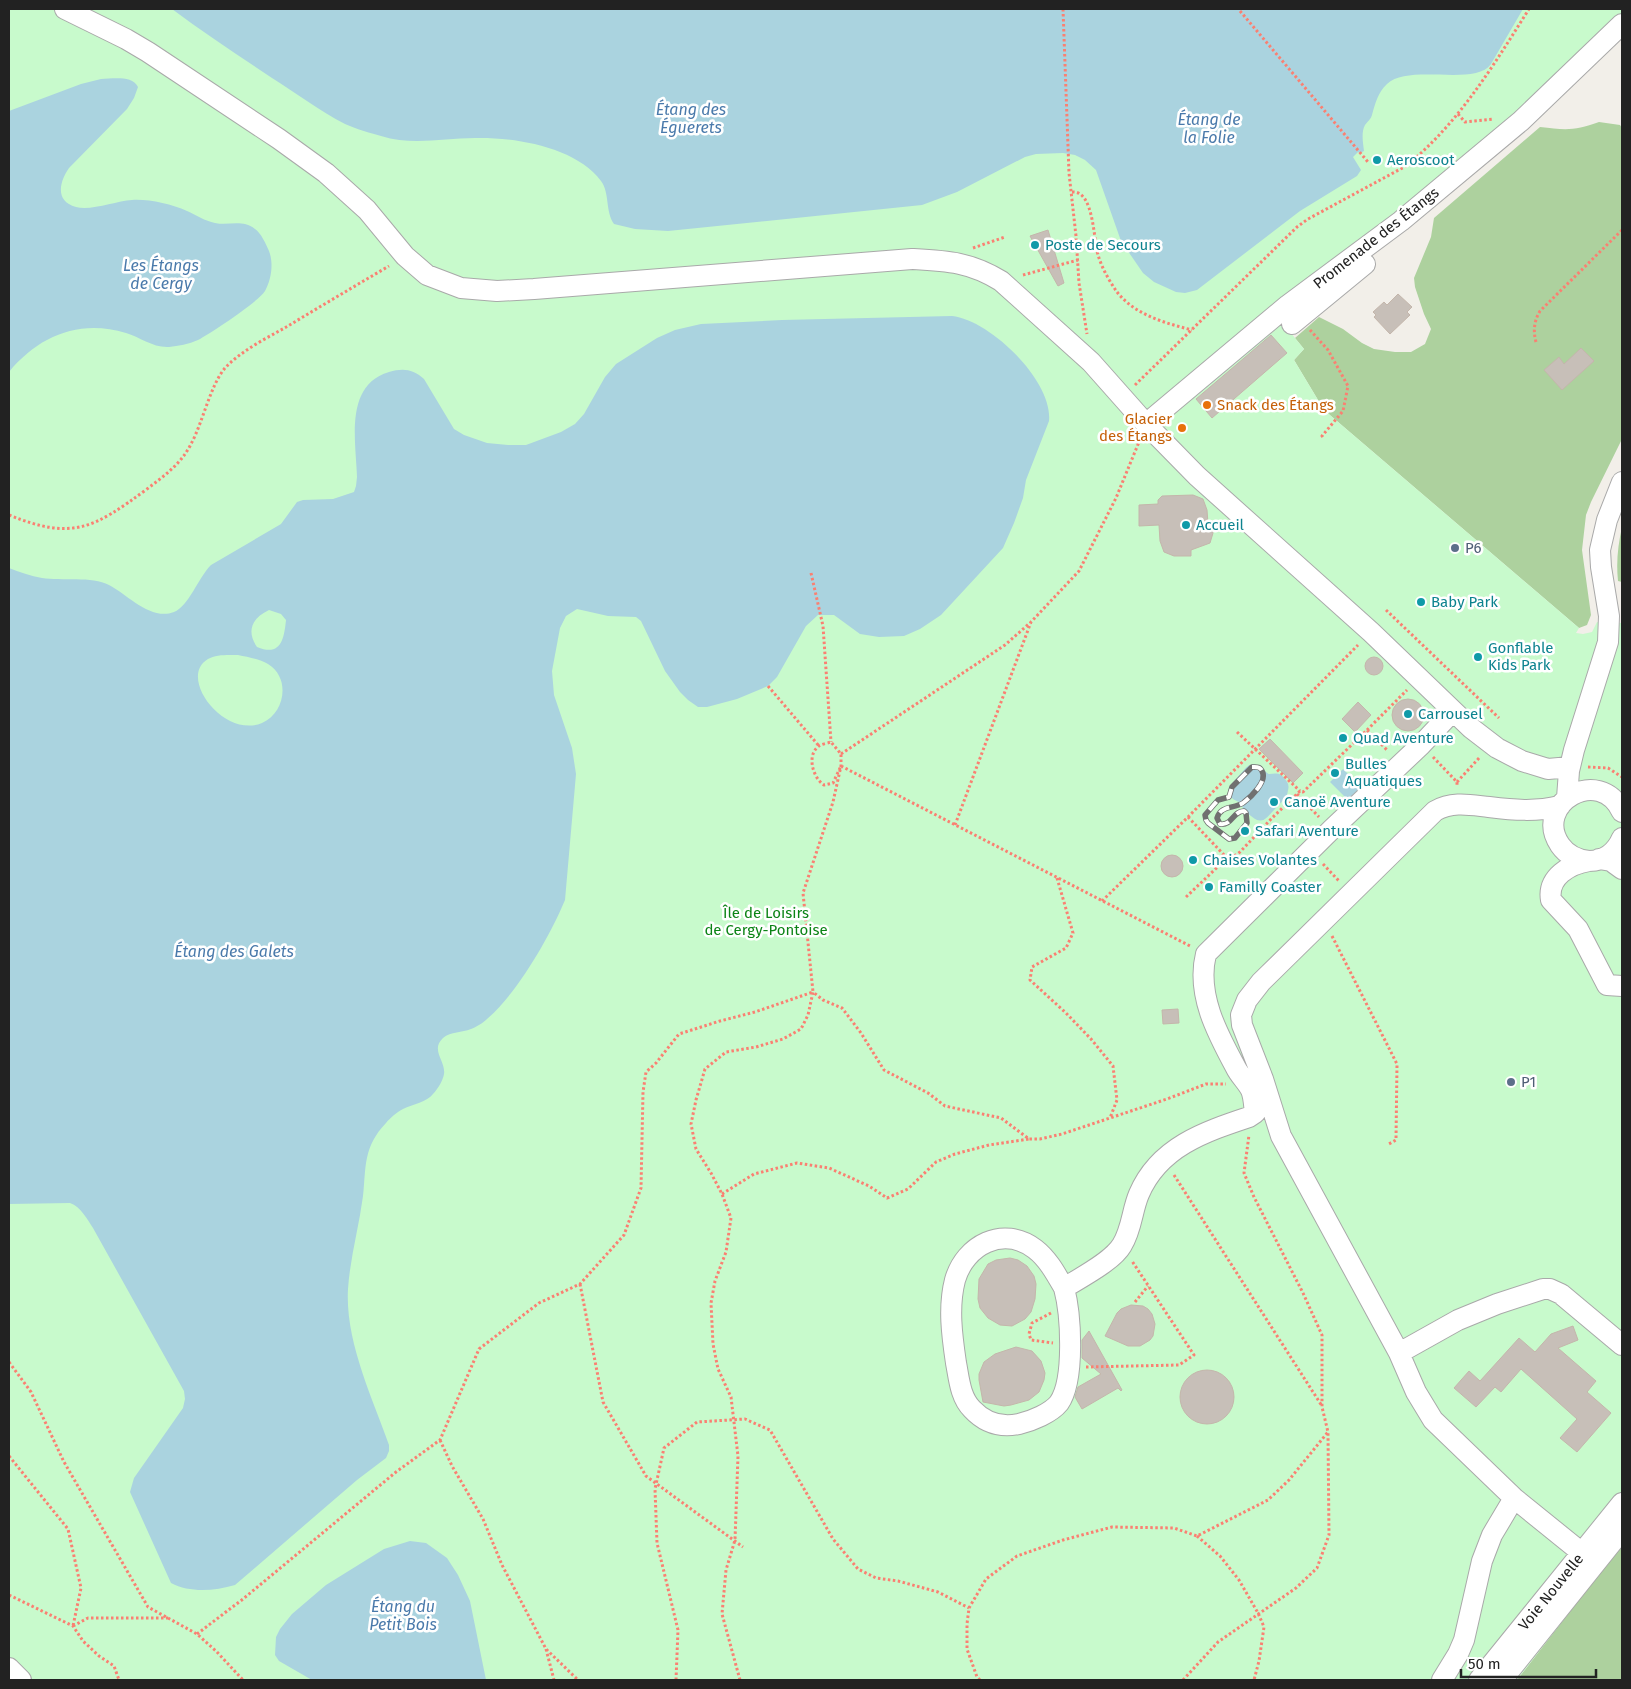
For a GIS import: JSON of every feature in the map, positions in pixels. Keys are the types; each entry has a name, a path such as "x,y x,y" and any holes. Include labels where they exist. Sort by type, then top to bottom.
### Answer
{"street":[{"path":"65,9 148,52 302,156 346,190 367,210 405,256 427,275 438,281 461,288 497,291 544,288 912,259 964,264 984,271 1001,282 1092,362 1146,424 1197,476 1371,632 1471,728 1510,756 1540,768 1548,769 1573,761"},
{"name":"Promenade des Étangs","path":"1146,424 1288,306 1401,220 1522,121 1622,24"},
{"name":"Promenade des Étangs","path":"1296,321 1534,123 1622,38"},
{"path":"1622,482 1606,520 1600,550 1609,616 1608,642 1604,662 1573,761 1563,802 1556,815 1554,824 1555,834 1559,843 1569,854 1578,859 1611,860 1622,869"},
{"path":"1066,1296 1122,1246 1130,1228 1139,1193 1149,1174 1163,1158 1202,1133 1249,1117 1255,1113 1252,1092 1237,1070 1219,1037 1210,1011 1203,980 1206,954 1453,711"},
{"path":"1573,761 1585,782 1596,791 1612,798 1622,812"},
{"path":"1582,1553 1514,1498 1433,1420 1416,1392 1400,1354 1284,1144 1263,1079 1242,1025 1241,1015 1242,1009 1254,990 1435,811 1442,807 1463,804 1533,810 1563,802 1584,790 1596,791"},
{"path":"1622,838 1614,851 1594,860 1574,864 1561,873 1551,892 1551,900 1578,929 1607,985 1622,986"},
{"path":"1010,1239 1030,1246 1049,1262 1066,1296 1069,1344 1067,1383 1058,1404 1048,1411 1024,1422 1011,1425 996,1425 987,1422 977,1414 966,1400 960,1384 952,1334 952,1304 956,1280 964,1260 970,1253 985,1242 1010,1239"},
{"path":"1400,1354 1476,1312 1528,1293 1547,1289 1561,1294 1622,1345"},
{"path":"1442,1680 1464,1640 1482,1561 1492,1535 1514,1498"},
{"name":"Voie Nouvelle","path":"1480,1680 1622,1503"},
{"name":"Voie Nouvelle","path":"1502,1680 1622,1530"},
{"path":"9,1668 21,1680"}],"path":[{"path":"1063,9 1069,173 1079,283 1092,362"},
{"path":"1124,397 1297,228 1308,219 1406,166 1417,157 1458,114 1485,78 1529,9"},
{"path":"1240,11 1368,162"},
{"path":"1458,114 1465,122"},
{"path":"1072,192 1081,194 1089,206 1098,258 1110,282 1119,294 1146,315 1192,330"},
{"path":"1536,342 1534,329 1540,311 1622,230"},
{"path":"964,264 967,250 1005,237"},
{"path":"9,515 34,525 48,528 73,528 97,522 125,506 173,469 185,455 218,378 233,361 256,344 405,256"},
{"path":"1001,282 1078,260"},
{"path":"1296,321 1328,350 1348,386 1343,411 1322,436 1324,438"},
{"path":"841,754 1005,645 1032,622 1079,570 1116,498 1146,424"},
{"path":"740,1680 722,1614 726,1570 735,1540 738,1456 731,1397 718,1369 715,1352 711,1303 715,1281 726,1252 731,1218 712,1173 696,1149 691,1124 705,1069 726,1052 765,1044 801,1029 808,1015 813,992 803,893 833,802 841,766 841,754 831,742 823,626 811,573"},
{"path":"1386,610 1499,718"},
{"path":"955,825 1032,622"},
{"path":"1102,901 1371,632"},
{"path":"1186,897 1227,858 1230,859 1240,852 1272,818 1298,793 1303,792 1419,679"},
{"path":"768,686 819,746"},
{"path":"1367,730 1401,763"},
{"path":"1237,732 1298,793 1331,830"},
{"path":"831,742 819,746 813,754 812,769 818,781 824,785 834,783 841,766"},
{"path":"1457,782 1491,744"},
{"path":"1573,761 1608,768 1622,777"},
{"path":"841,766 1206,954"},
{"path":"1188,817 1227,858"},
{"path":"1320,861 1341,883"},
{"path":"1057,878 1073,933 1066,948 1032,967 1030,980 1066,1013 1113,1066 1116,1100 1110,1118"},
{"path":"1320,923 1330,934 1397,1064 1396,1140 1387,1145"},
{"path":"813,992 823,1000 842,1008 861,1033 884,1070 928,1093 945,1106 1002,1118 1029,1139"},
{"path":"197,1634 243,1599 396,1472 440,1440 480,1349 538,1303 580,1284 624,1235 641,1188 642,1092 646,1072 656,1063 679,1034 755,1012 813,992"},
{"path":"722,1194 754,1174 797,1163 828,1168 869,1186 887,1198 908,1189 936,1162 955,1154 989,1145 1040,1139 1062,1134 1206,1084 1234,1085 1252,1092"},
{"path":"1183,1680 1218,1642 1296,1588 1317,1568 1329,1535 1328,1432 1322,1407 1322,1335 1244,1173 1249,1140 1249,1117"},
{"path":"1163,1158 1322,1407"},
{"path":"1069,1367 1179,1365 1194,1355 1122,1246"},
{"path":"580,1284 603,1402 646,1476 743,1547"},
{"path":"1135,1302 1148,1286"},
{"path":"1066,1296 1032,1323 1029,1334 1032,1340 1038,1342 1069,1344"},
{"path":"9,1362 31,1392 64,1462 148,1607 197,1634 243,1680"},
{"path":"676,1680 678,1630 657,1543 655,1488 664,1448 697,1422 745,1419 770,1430 834,1539 858,1569 876,1578 898,1581 938,1592 969,1608"},
{"path":"1197,1536 1268,1500 1289,1480 1328,1432"},
{"path":"440,1440 452,1466 483,1518 502,1565 546,1649 554,1680"},
{"path":"9,1456 68,1529 81,1588 73,1626"},
{"path":"980,1680 977,1677 967,1649 966,1624 969,1608 986,1580 1017,1556 1063,1540 1112,1527 1174,1528 1197,1536 1220,1556 1238,1580 1258,1613 1264,1627 1254,1680"},
{"path":"9,1595 73,1626 84,1641 99,1656 114,1666 119,1680"},
{"path":"73,1626 88,1618 168,1618"},
{"path":"546,1649 578,1680"}],"green space":[{"name":"Île de Loisirs de Cergy-Pontoise","path":"9,9 1622,9 1622,30 1281,321 1304,349 1294,360 1324,410 1579,628 1576,633 1592,632 1597,622 1622,623 1622,1544 1517,1680 9,1680"},
{"path":"1599,122 1620,125 1622,128 1622,439 1586,515 1582,550 1591,615 1587,625 1579,628 1324,410 1294,360 1304,349 1295,338 1319,317 1343,329 1374,349 1411,352 1425,344 1431,329 1415,287 1414,278 1431,237 1434,218 1540,127 1570,129"},
{"path":"1622,527 1622,582 1618,581 1617,567"},
{"path":"1622,1544 1622,1680 1517,1680"}],"water":[{"path":"172,9 1523,9 1491,64 1483,71 1457,75 1410,75 1397,78 1387,84 1379,94 1372,116 1365,125 1363,131 1364,151 1358,152 1353,157 1361,170 1357,176 1300,211 1197,290 1185,293 1176,292 1154,282 1143,273 1121,241 1096,170 1085,160 1075,155 1063,153 1036,154 1025,157 957,192 922,205 668,231 635,229 614,224 609,213 606,191 601,181 590,169 560,152 525,142 491,138 405,141 354,128 308,102"},
{"name":"Les Étangs de Cergy","path":"101,79 127,79 138,87 127,109 69,168 61,184 64,200 69,204 82,208 132,200 153,201 181,208 211,222 220,224 240,223 250,226 259,233 271,256 272,266 269,282 261,296 244,309 204,336 187,344 163,347 126,333 109,329 92,328 76,330 47,340 21,359 9,372 9,111 81,84"},
{"name":"Étang des Galets","path":"952,316 967,320 984,328 1016,355 1041,388 1048,405 1049,421 1026,480 1023,498 1014,523 1003,548 941,615 920,629 904,636 879,637 860,634 834,615 818,615 806,626 777,677 768,686 737,699 707,707 698,707 680,692 665,671 641,621 636,617 608,616 577,609 566,616 560,628 552,671 554,695 572,748 576,774 565,900 532,964 521,980 499,1008 487,1019 471,1029 449,1034 439,1042 438,1051 444,1069 443,1079 433,1094 427,1099 403,1109 390,1119 373,1140 367,1158 363,1196 349,1277 348,1309 355,1349 389,1445 389,1451 386,1458 357,1480 235,1585 219,1589 194,1590 171,1583 130,1492 134,1478 183,1408 184,1391 93,1228 81,1210 70,1203 9,1204 9,568 42,578 102,582 148,610 165,614 174,612 189,598 211,565 281,524 297,502 333,499 354,492 357,477 355,432 359,402 365,389 375,379 389,372 412,371 424,379 454,429 464,435 487,443 526,445 561,432 575,424 584,414 605,377 616,364 657,338 675,330 701,324","holes":["269,610 281,614 286,620 282,640 276,648 271,650 257,647 251,630 258,617","238,655 257,659 268,664 280,678 282,686 280,704 276,712 262,723 247,726 233,722 220,715 209,704 201,691 198,679 200,668 208,659 211,657"]},
{"path":"1343,769 1362,788 1349,801 1330,782"},
{"name":"Étang du Petit Bois","path":"410,1541 426,1543 447,1558 458,1575 470,1601 486,1680 312,1680 279,1661 275,1655 276,1637 292,1614 326,1585 384,1549"}],"building":[{"path":"1048,230 1064,283 1058,286 1030,236"},
{"path":"1398,294 1412,307 1407,312 1410,315 1390,334 1374,317 1376,315 1373,312 1384,302 1387,305"},
{"path":"1271,335 1287,353 1212,418 1196,399"},
{"path":"1581,348 1594,361 1562,390 1544,370 1559,357 1564,364"},
{"name":"Accueil","path":"1193,495 1203,499 1207,510 1208,524 1213,524 1210,543 1191,550 1191,556 1174,556 1164,552 1160,541 1159,525 1139,526 1139,505 1158,504 1158,500 1162,496"},
{"path":"1374,657 1380,660 1383,666 1380,672 1374,675 1368,672 1365,666 1368,660"},
{"name":"Carrousel","path":"1408,699 1419,704 1424,715 1419,726 1408,731 1397,726 1392,715 1397,704"},
{"path":"1358,702 1371,715 1355,732 1342,719"},
{"path":"1270,739 1303,773 1293,783 1259,749"},
{"path":"1168,855 1176,855 1183,862 1183,870 1176,877 1168,877 1161,870 1161,862"},
{"path":"1178,1009 1179,1023 1163,1024 1162,1010"},
{"path":"1010,1258 1018,1260 1027,1266 1034,1276 1036,1284 1035,1299 1031,1312 1025,1319 1012,1326 1000,1325 988,1318 980,1308 978,1299 979,1279 988,1264 996,1260"},
{"path":"1131,1305 1143,1306 1148,1309 1152,1314 1155,1324 1153,1336 1140,1346 1128,1346 1105,1336 1117,1313"},
{"path":"1573,1326 1578,1340 1558,1348 1596,1381 1587,1392 1611,1413 1577,1452 1560,1438 1577,1419 1521,1369 1501,1392 1495,1387 1476,1407 1454,1388 1469,1371 1480,1381 1519,1338 1535,1352 1551,1334"},
{"path":"1089,1331 1122,1390 1118,1388 1082,1409 1075,1397 1078,1387 1101,1374 1082,1358 1082,1340"},
{"path":"1016,1347 1032,1351 1041,1361 1045,1373 1039,1392 1029,1400 1011,1405 1004,1406 983,1402 979,1374 984,1362 995,1354"},
{"path":"1202,1370 1212,1370 1222,1374 1230,1382 1234,1397 1230,1412 1222,1420 1212,1424 1202,1424 1192,1420 1184,1412 1180,1402 1180,1392 1184,1382 1192,1374"}],"waterway":[{"path":"1253,774 1266,784 1276,783 1279,787 1278,792 1260,811 1252,805 1259,792 1249,785 1242,793 1238,791 1253,774"}],"railway":[{"path":"1252,767 1258,767 1262,771 1263,779 1261,784 1243,803 1224,809 1217,818 1220,824 1224,824 1230,821 1237,813 1244,811 1246,813 1247,823 1235,838 1229,839 1208,823 1205,815 1218,800 1229,797 1232,787 1252,767"}],"place":[{"name":"Aeroscoot","path":"1377,160"},
{"name":"Poste de Secours","path":"1035,245"},
{"name":"Snack des Étangs","path":"1207,405"},
{"name":"Glacier des Étangs","path":"1182,428"},
{"name":"Accueil","path":"1186,525"},
{"name":"P6","path":"1455,548"},
{"name":"Baby Park","path":"1421,602"},
{"name":"Gonflable Kids Park","path":"1478,657"},
{"name":"Carrousel","path":"1408,714"},
{"name":"Quad Aventure","path":"1343,738"},
{"name":"Bulles Aquatiques","path":"1335,773"},
{"name":"Canoë Aventure","path":"1274,802"},
{"name":"Safari Aventure","path":"1245,831"},
{"name":"Chaises Volantes","path":"1193,860"},
{"name":"Familly Coaster","path":"1209,887"},
{"name":"P1","path":"1511,1082"}],"water label":[{"name":"Étang des Éguerets","path":"691,118"},
{"name":"Étang de la Folie","path":"1209,128"}]}
